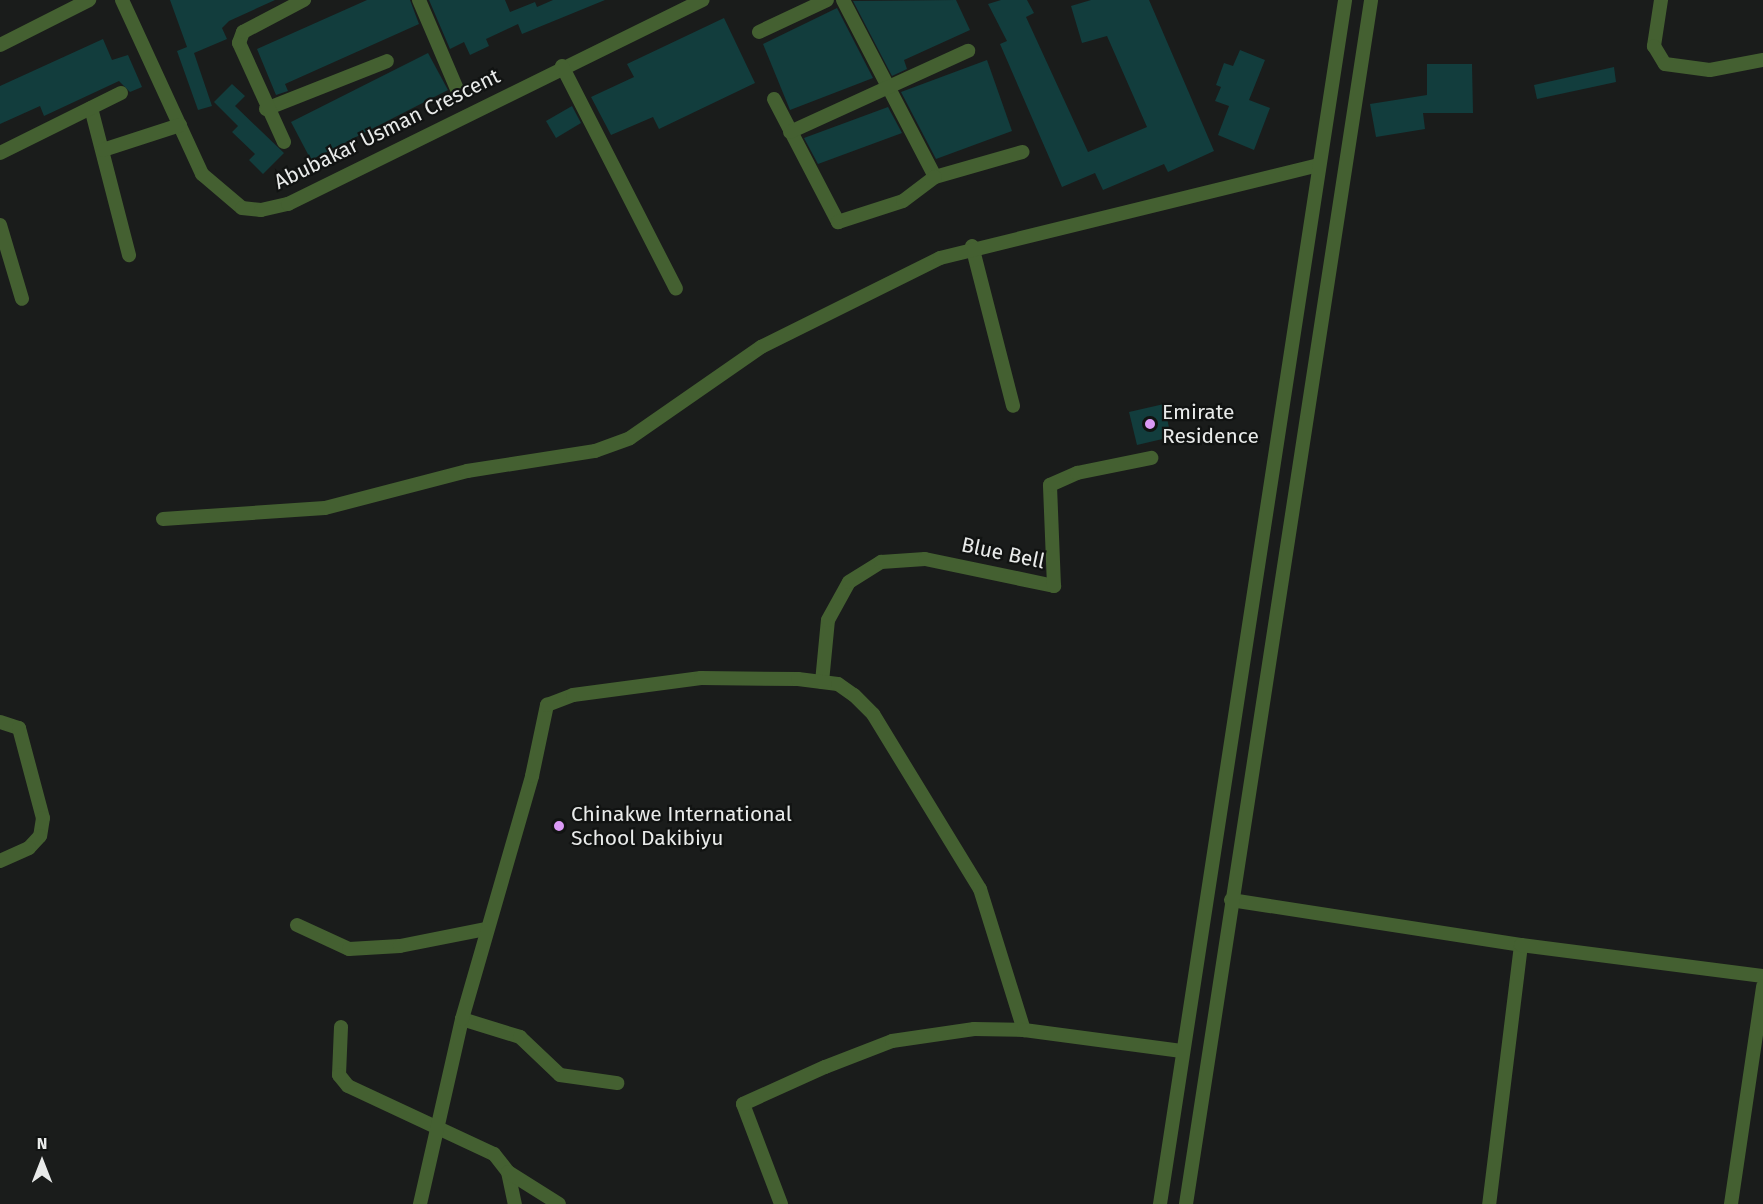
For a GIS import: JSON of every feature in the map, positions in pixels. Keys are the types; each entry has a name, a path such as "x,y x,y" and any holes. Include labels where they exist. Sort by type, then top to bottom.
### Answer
{"street":[{"path":"0,45 88,0"},
{"name":"Abubakar Usman Crescent","path":"122,0 202,174 242,208 261,210 288,204 687,4 703,0"},
{"path":"284,142 266,109 239,43 243,32 304,0"},
{"path":"419,0 457,89"},
{"path":"759,32 827,0"},
{"path":"843,0 935,177"},
{"path":"1160,1204 1186,1016 1345,0"},
{"path":"1186,1204 1212,1019 1371,0"},
{"path":"1661,0 1654,46 1665,64 1710,70 1763,60"},
{"path":"790,132 888,85 968,51"},
{"path":"266,109 387,61"},
{"path":"562,66 676,289"},
{"path":"0,153 121,93"},
{"path":"774,99 838,222 903,201 935,177 1023,152"},
{"path":"91,108 129,255"},
{"path":"103,150 180,125"},
{"path":"163,519 325,508 466,471 595,451 630,438 761,347 972,246 1319,165"},
{"path":"0,225 22,299"},
{"path":"972,246 1013,406"},
{"name":"Blue Bell","path":"822,682 828,620 849,582 881,562 925,559 1054,586 1050,485 1077,473 1151,458"},
{"path":"420,1204 462,1019 486,929 532,776 547,705 610,688 701,678 838,684 873,714 980,889 1024,1030"},
{"path":"0,722 19,728 43,818 40,836 29,848 0,861"},
{"path":"1231,900 1521,945 1763,976"},
{"path":"297,925 349,949 400,946 486,929"},
{"path":"1488,1204 1521,945"},
{"path":"1731,1204 1763,986"},
{"path":"1186,1016 1212,1019"},
{"path":"462,1019 520,1037 560,1075 617,1083"},
{"path":"341,1027 339,1075 348,1086 494,1154 508,1172 559,1204"},
{"path":"781,1204 742,1113 750,1098 911,1036 1024,1030 1182,1051"},
{"path":"508,1172 515,1204"}],"building":[{"path":"170,0 275,0 229,21 222,28 227,39 194,53 212,106 198,110 177,51 187,47"},
{"path":"367,0 410,0 419,24 285,84 288,91 276,95 257,49"},
{"path":"429,0 505,0 510,12 535,2 537,7 553,0 605,0 522,34 518,24 486,39 489,46 470,55 464,42 450,49"},
{"path":"956,0 970,30 904,60 907,69 892,76 853,1"},
{"path":"1001,0 1027,0 1034,13 1026,17 1088,152 1147,127 1107,36 1082,43 1071,6 1091,0 1149,0 1214,151 1168,172 1164,164 1103,190 1095,173 1062,187 1000,44 1007,41 988,4"},
{"path":"837,8 873,78 790,110 763,44"},
{"path":"724,18 755,83 659,129 653,117 611,135 591,97 634,77 627,64"},
{"path":"103,39 112,60 128,55 142,87 130,92 119,81 44,116 40,106 0,124 0,86"},
{"path":"1240,50 1265,60 1249,100 1270,108 1254,150 1218,135 1229,106 1215,101 1221,87 1216,85 1224,63 1233,66"},
{"path":"428,53 448,90 311,160 291,122"},
{"path":"987,60 1012,131 936,159 901,92"},
{"path":"1427,64 1472,64 1473,113 1423,113 1425,129 1376,137 1370,104 1427,95"},
{"path":"1614,67 1616,82 1537,99 1534,85"},
{"path":"232,84 245,96 235,106 284,153 263,174 249,160 255,154 232,132 238,126 214,102"},
{"path":"572,106 581,123 556,138 546,121"},
{"path":"888,107 902,133 818,164 804,138"},
{"name":"Emirate Residence","path":"1164,404 1171,437 1137,445 1129,412"}],"place":[{"name":"Emirate Residence","path":"1150,424"},
{"name":"Chinakwe International School Dakibiyu","path":"559,826"}]}
